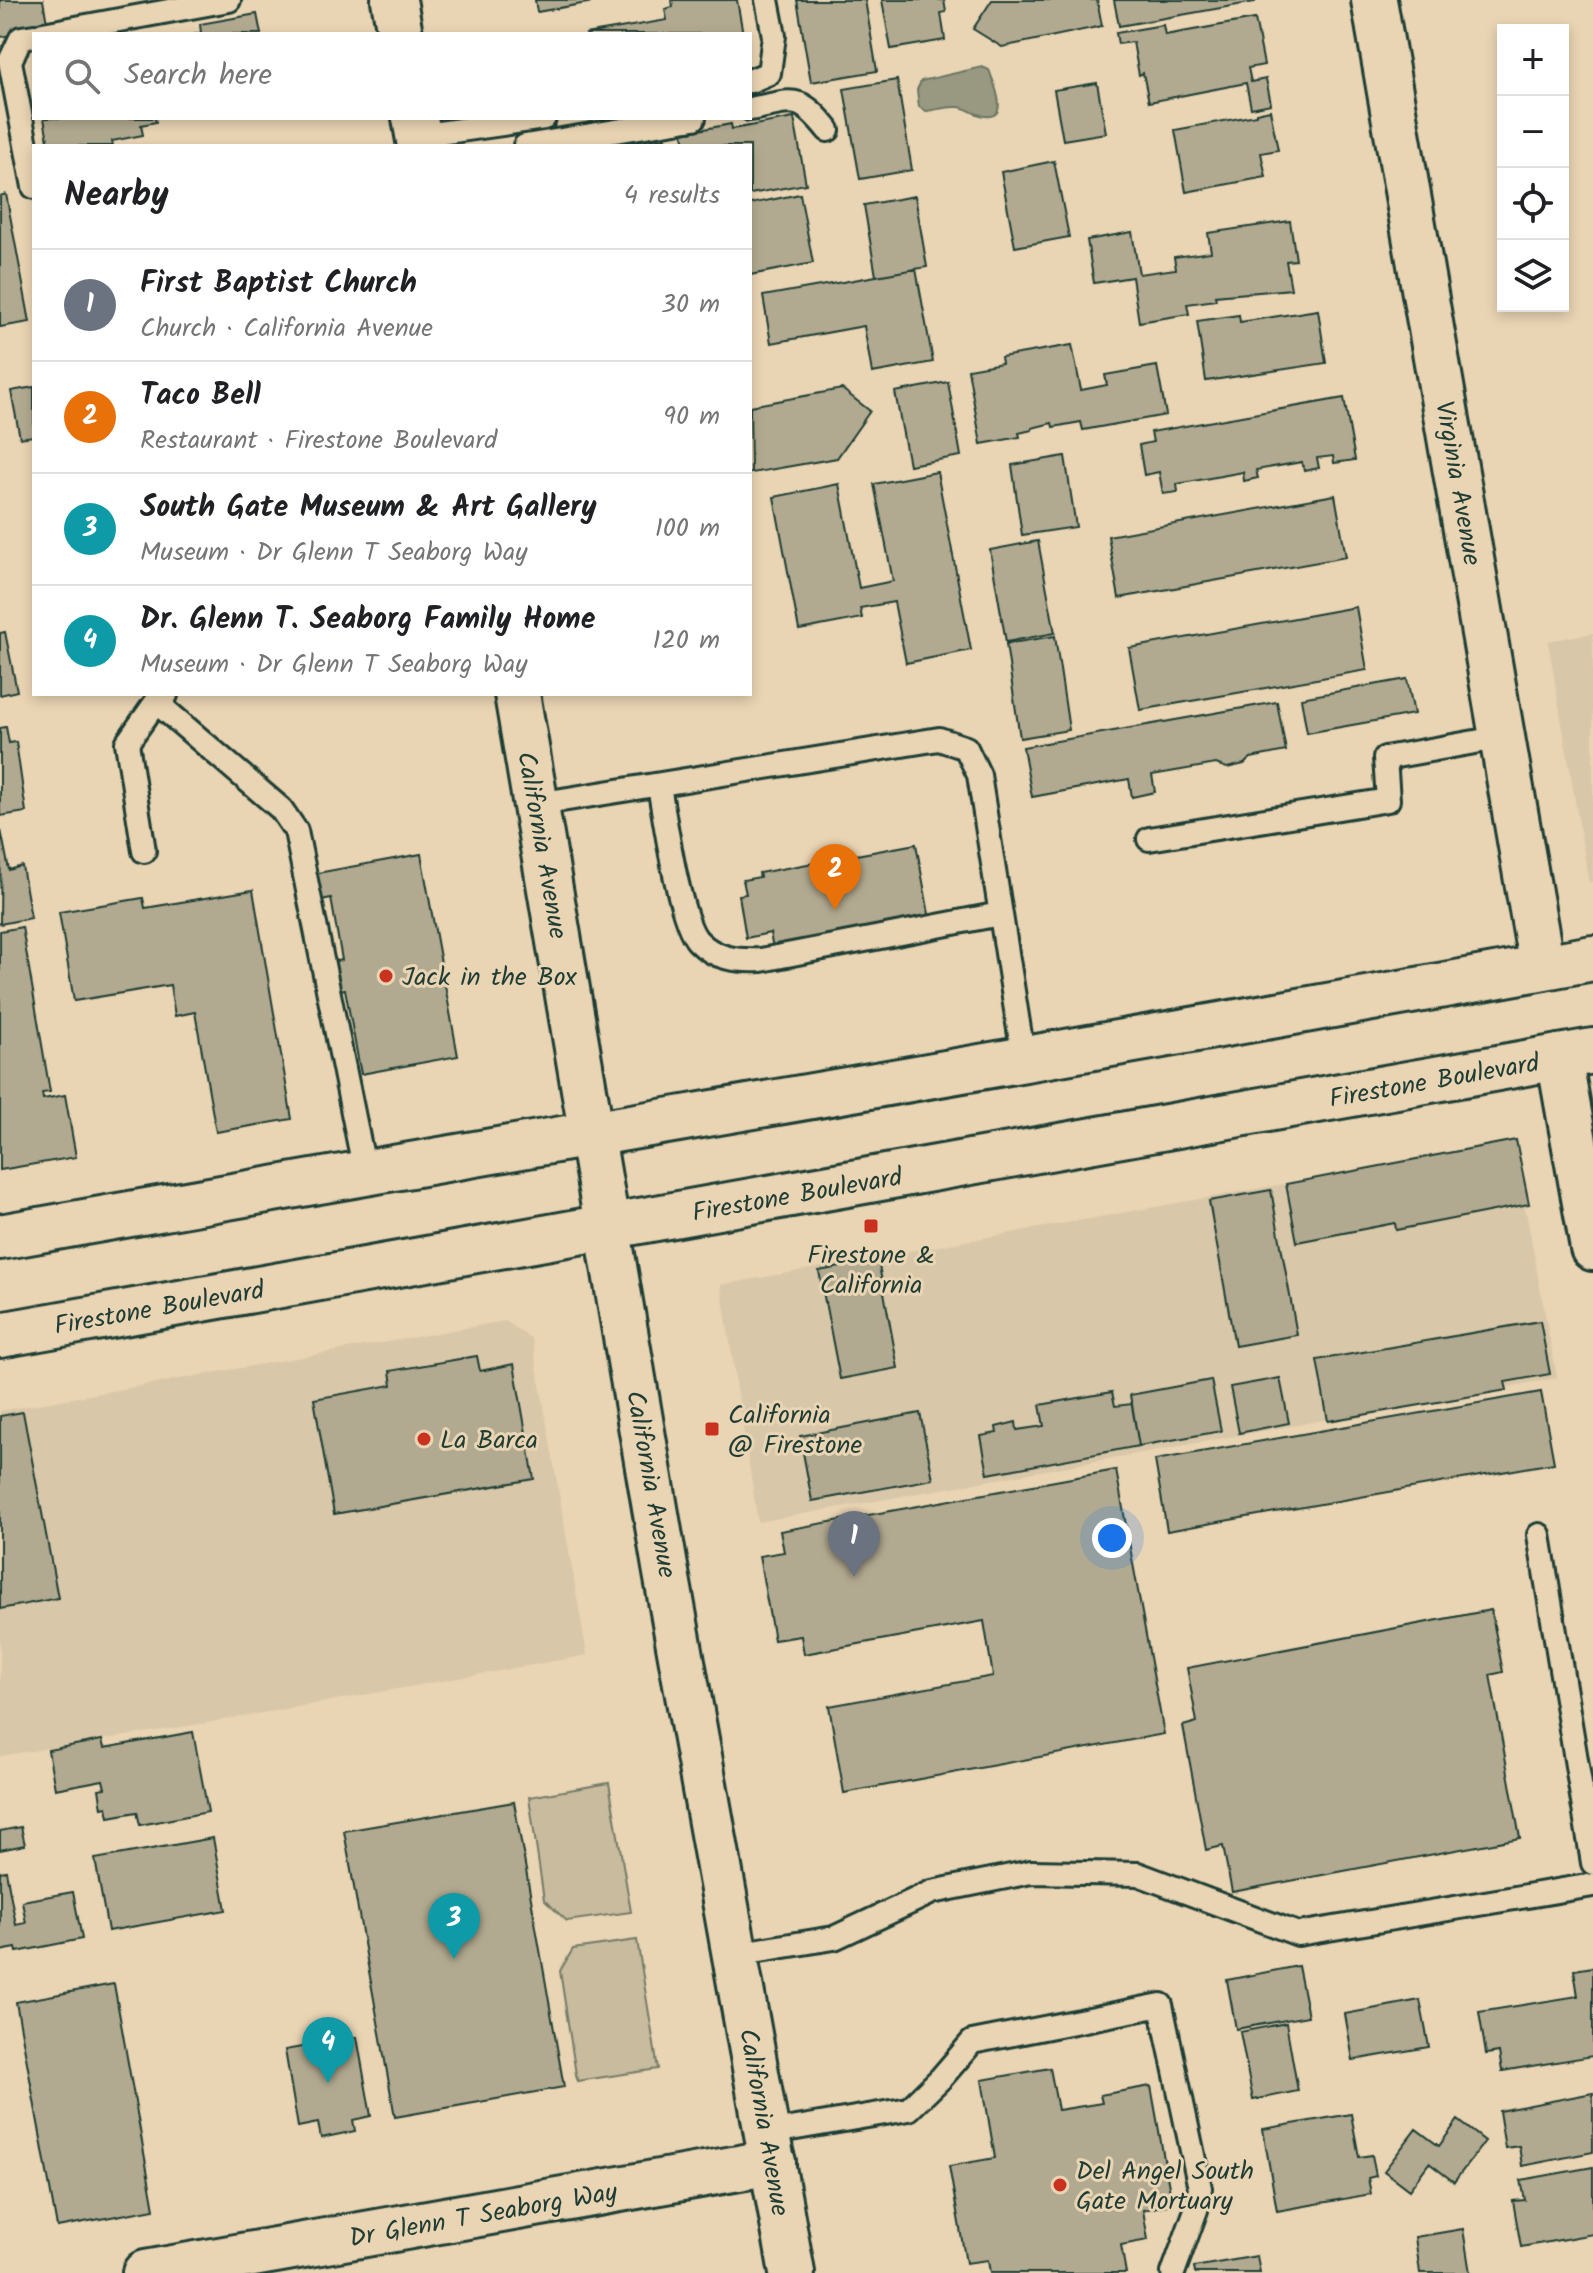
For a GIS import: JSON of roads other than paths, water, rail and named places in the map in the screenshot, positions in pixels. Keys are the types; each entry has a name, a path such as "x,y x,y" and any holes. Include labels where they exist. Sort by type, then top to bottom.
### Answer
{"main road":[{"path":"394,0 400,32"},
{"name":"Virginia Avenue","path":"1374,0 1542,967"},
{"name":"California Avenue","path":"517,696 665,1567 792,2273"},
{"path":"0,1237 1024,1061 1593,958"},
{"path":"1576,1054 1593,1248"},
{"name":"Firestone Boulevard","path":"0,1335 1576,1054"},
{"name":"Dr Glenn T Seaborg Way","path":"145,2273 770,2148"}],"lane":[{"path":"54,32 229,0"},
{"path":"752,80 769,73 774,36 767,0"},
{"path":"32,36 21,38 10,61 32,176"},
{"path":"752,109 797,101 810,107 828,130"},
{"path":"418,133 527,120"},
{"path":"537,144 682,120"},
{"path":"144,851 127,743 161,698 281,809 296,831 365,1172"},
{"path":"1149,839 1388,800 1385,758 1503,737"},
{"path":"537,804 939,739 966,748 979,775 1024,1061"},
{"path":"659,786 686,920 697,941 715,955 740,961 761,960 1000,914"},
{"path":"1539,1535 1593,1863"},
{"path":"735,1954 834,1938 932,1892 1031,1872 1138,1874 1298,1934 1593,1885"},
{"path":"770,2148 909,2109 972,2042 1161,2005 1200,2188 1196,2210 1173,2273"}],"place":[{"name":"Taco Bell","path":"835,910"},
{"name":"Jack in the Box","path":"386,976"},
{"name":"Firestone & California","path":"871,1226"},
{"name":"California @ Firestone","path":"712,1429"},
{"name":"La Barca","path":"424,1439"},
{"name":"First Baptist Church","path":"854,1577"},
{"name":"South Gate Museum & Art Gallery","path":"454,1959"},
{"name":"Dr. Glenn T. Seaborg Family Home","path":"328,2083"},
{"name":"Del Angel South Gate Mortuary","path":"1060,2185"}]}
